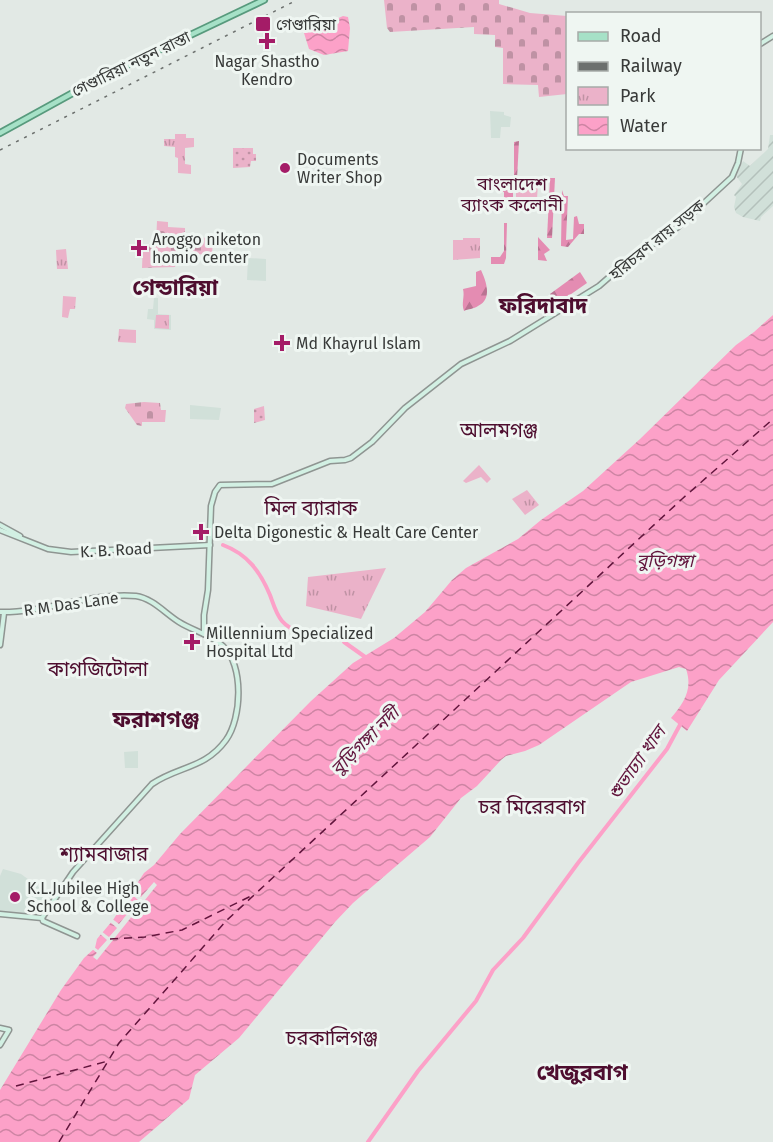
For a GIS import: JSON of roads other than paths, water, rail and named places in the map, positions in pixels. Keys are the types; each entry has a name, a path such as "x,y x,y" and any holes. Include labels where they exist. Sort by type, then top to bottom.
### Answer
{"main road":[{"name":"গেণ্ডারিয়া নতুন রাস্তা","path":"0,133 100,78 264,0"},
{"name":"হরিচরণ রায় সড়ক","path":"210,545 212,499 220,485 272,484 330,461 351,458 405,408 461,364 510,341 599,286 630,259 678,226 732,177 741,150"},
{"name":"K. B. Road","path":"0,525 24,539"},
{"name":"K. B. Road","path":"0,530 48,549 71,552 210,545"},
{"path":"204,634 210,545"},
{"name":"R M Das Lane","path":"2,612 30,611 95,599 138,596 225,648 237,674 237,712 227,739 208,757 194,766 161,777 152,783 73,872 42,918"},
{"path":"0,645 2,612"},
{"path":"0,914 42,918 43,921 77,936"},
{"path":"0,1028 9,1030 0,1045"}],"water":[{"path":"343,16 348,17 350,28 348,51 324,55 309,49 304,33 318,24 323,25"},
{"name":"বুড়িগঙ্গা","path":"773,315 773,622 719,680 687,731 671,718 680,707 688,689 686,669 679,667 631,682 539,745 506,756 477,786 461,798 430,837 353,903 239,1038 195,1075 189,1099 139,1142 0,1142 0,1090 61,990 84,958 95,948 97,939 113,920 144,873 154,865 180,834 311,701 353,663 394,638 425,612 452,580 466,568 518,539 583,491 736,345"}],"waterway":[{"path":"223,545 239,553 252,564 266,586 282,621 292,629 304,634 330,638"},
{"path":"344,642 368,659"},
{"name":"শুভাঢ্যা খাল","path":"368,1142 418,1071 476,1001 493,970 523,938 667,749 682,721"}],"railway":[{"path":"0,150 297,0"}],"place":[{"name":"গেণ্ডারিয়া","path":"263,24"},
{"name":"Nagar Shastho Kendro","path":"267,41"},
{"name":"Documents Writer Shop","path":"285,168"},
{"name":"Aroggo niketon homio center","path":"139,248"},
{"name":"Md Khayrul Islam","path":"282,343"},
{"name":"Delta Digonestic & Healt Care Center","path":"201,532"},
{"name":"Millennium Specialized Hospital Ltd","path":"192,642"},
{"name":"K.L.Jubilee High School & College","path":"15,897"}],"district":[{"name":"বাংলাদেশ ব্যাংক কলোনী","path":"512,194"},
{"name":"গেন্ডারিয়া","path":"175,287"},
{"name":"ফরিদাবাদ","path":"543,305"},
{"name":"আলমগঞ্জ","path":"499,430"},
{"name":"মিল ব্যারাক","path":"311,508"},
{"name":"কাগজিটোলা","path":"98,669"},
{"name":"ফরাশগঞ্জ","path":"156,719"},
{"name":"চর মিরেরবাগ","path":"532,807"},
{"name":"শ্যামবাজার","path":"104,854"},
{"name":"চরকালিগঞ্জ","path":"332,1038"},
{"name":"খেজুরবাগ","path":"582,1072"}],"water label":[{"name":"বুড়িগঙ্গা নদী","path":"365,741"}]}
